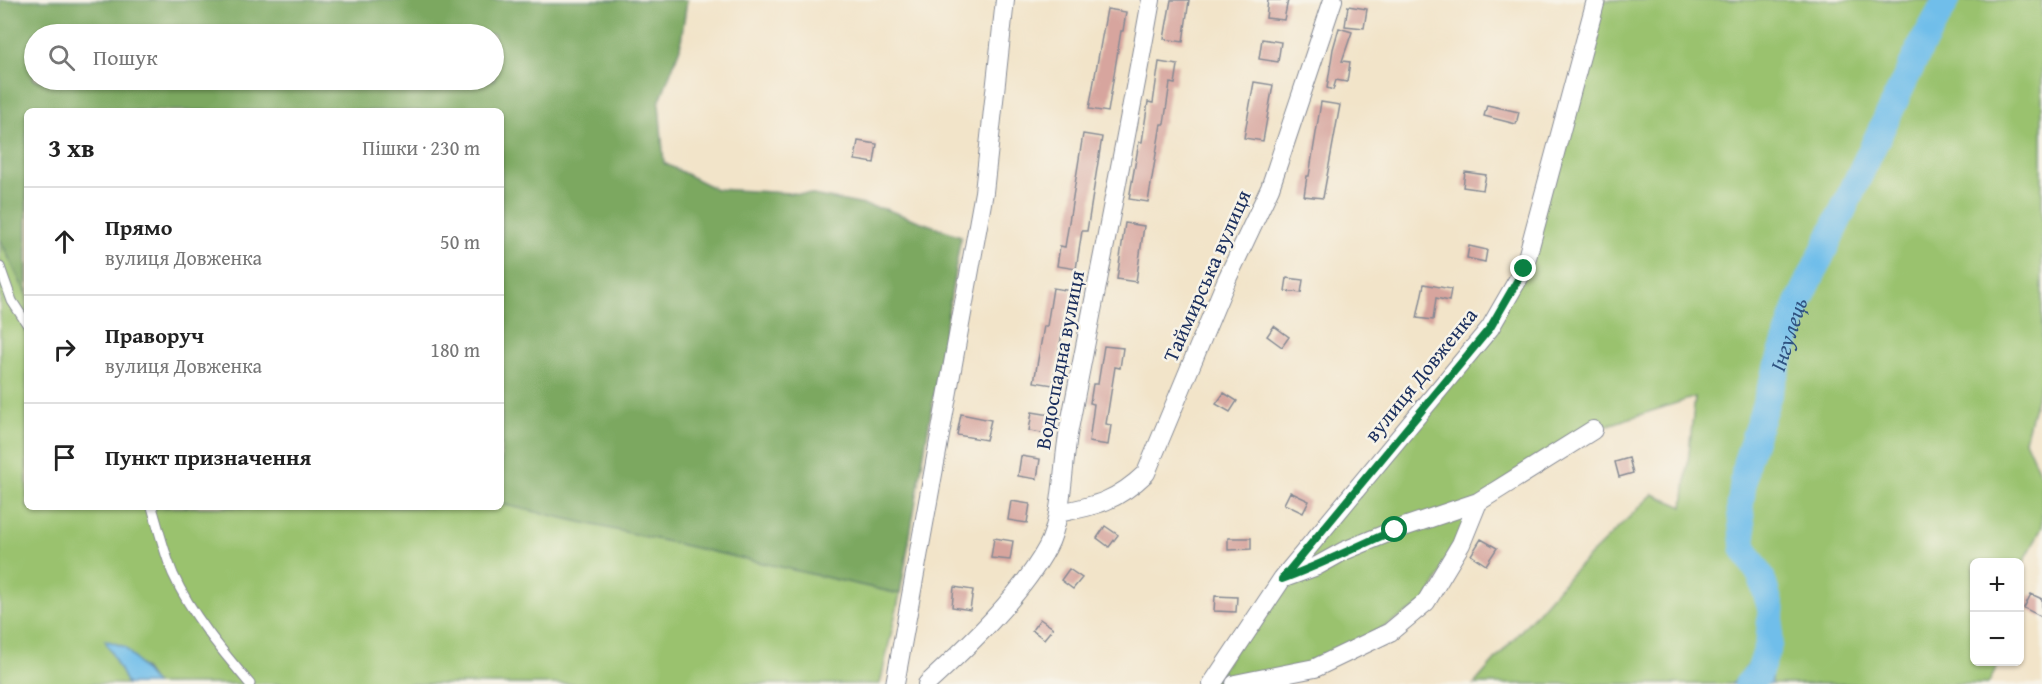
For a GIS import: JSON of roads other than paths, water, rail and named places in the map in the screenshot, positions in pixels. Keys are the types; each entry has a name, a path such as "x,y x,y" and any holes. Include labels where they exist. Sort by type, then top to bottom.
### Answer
{"street":[{"path":"895,684 984,192 1005,0"},
{"name":"Водоспадна вулиця","path":"927,684 958,656 1026,582 1048,546 1058,513 1066,442 1151,0"},
{"name":"Таймирська вулиця","path":"1058,513 1100,504 1128,490 1146,473 1227,279 1270,188 1333,0"},
{"name":"вулиця Довженка","path":"1212,684 1282,579 1490,328 1524,269 1596,0"},
{"path":"1282,579 1317,566 1344,551 1395,530 1478,501 1593,430"},
{"path":"1235,684 1315,668 1390,632 1426,602 1461,544 1478,501"}],"lane":[{"path":"0,267 12,302 24,320"},
{"path":"153,510 162,544 187,600 250,684"}],"water":[{"path":"105,640 125,647 155,684 127,684"},
{"path":"1752,661 1770,672 1772,684 1732,684"}],"waterway":[{"name":"Інгулець","path":"1748,684 1759,673 1769,643 1771,609 1761,576 1744,549 1740,507 1746,463 1798,304 1921,46 1947,0"}]}
